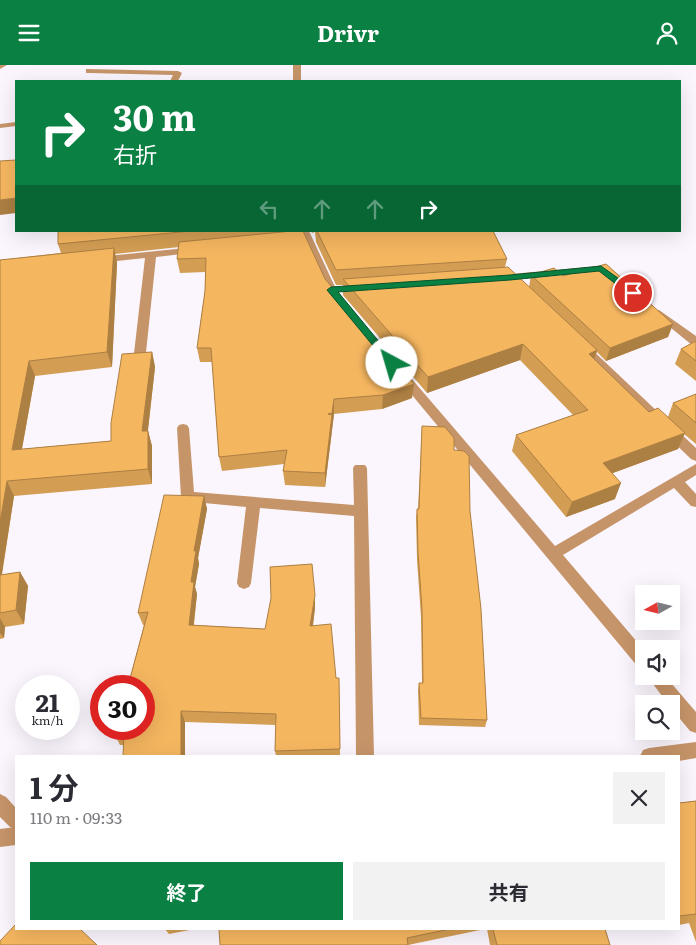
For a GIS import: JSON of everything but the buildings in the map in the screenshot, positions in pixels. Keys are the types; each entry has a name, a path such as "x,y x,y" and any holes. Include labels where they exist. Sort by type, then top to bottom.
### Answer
{"street":[{"path":"297,80 298,65"},
{"path":"89,71 178,73 174,80"},
{"path":"0,126 15,124"},
{"path":"306,237 344,304"},
{"path":"85,261 209,249"},
{"path":"139,362 151,254"},
{"path":"489,279 601,269 609,275"},
{"path":"509,277 523,291"},
{"path":"648,305 696,342"},
{"path":"574,339 696,456"},
{"path":"392,363 635,651"},
{"path":"183,428 188,497 361,511"},
{"path":"360,468 365,755"},
{"path":"553,554 696,469"},
{"path":"675,481 696,502"},
{"path":"244,583 254,502"},
{"path":"663,685 696,725"},
{"path":"657,755 696,750"},
{"path":"0,803 15,820"},
{"path":"0,838 15,836"}],"route":[{"path":"392,363 331,290 601,269 633,293"}]}
